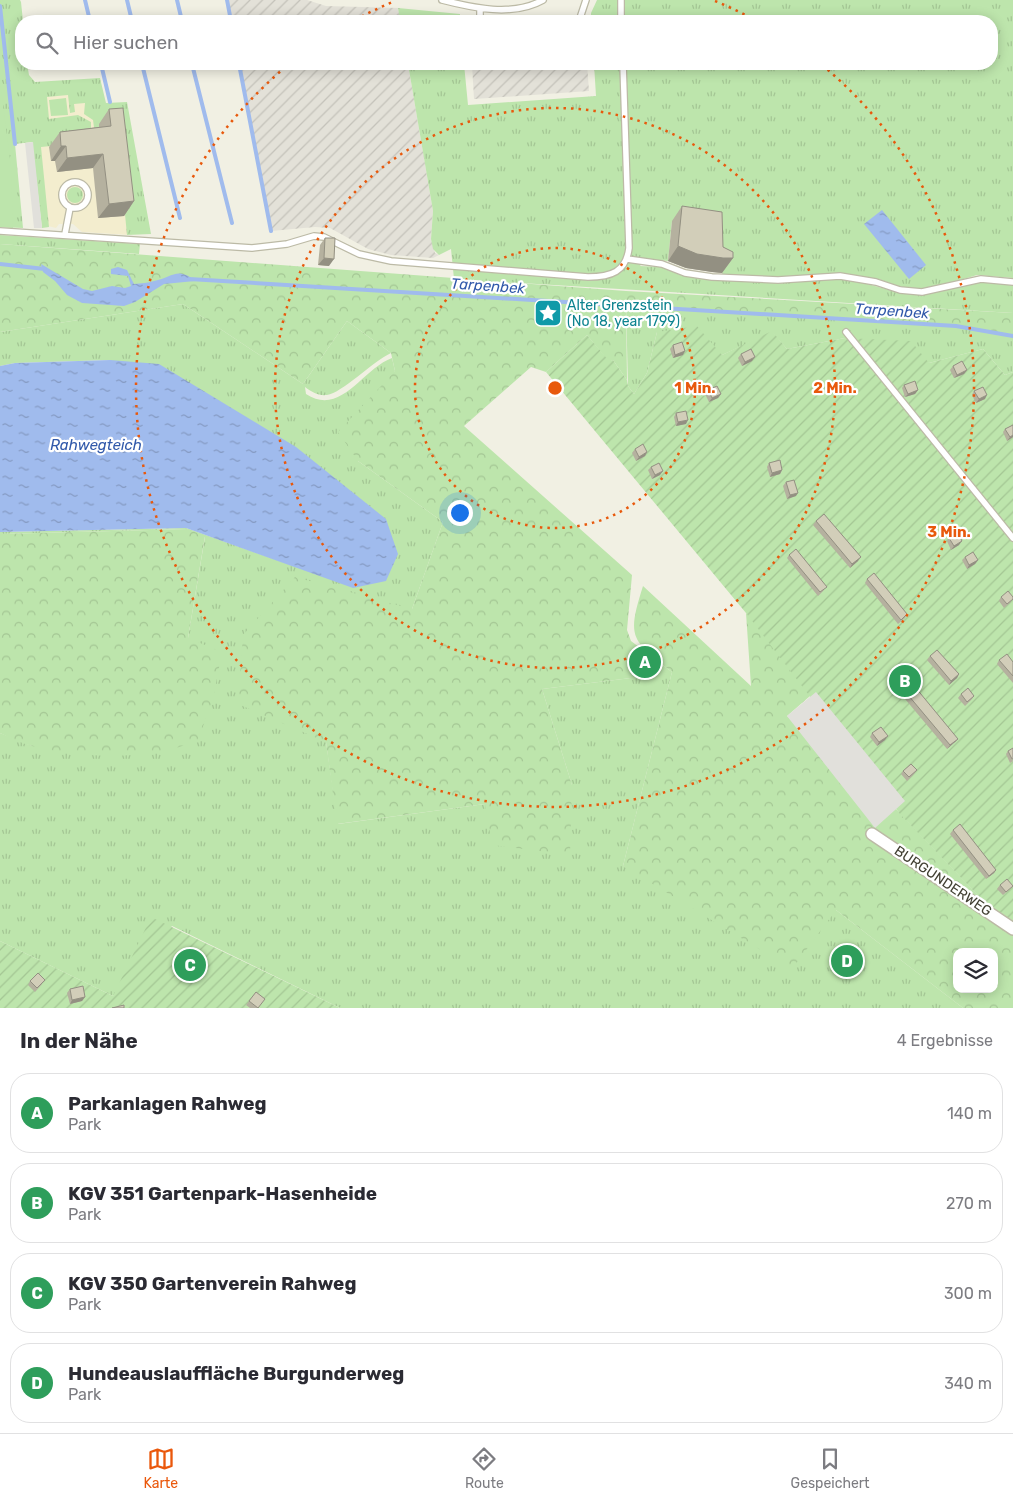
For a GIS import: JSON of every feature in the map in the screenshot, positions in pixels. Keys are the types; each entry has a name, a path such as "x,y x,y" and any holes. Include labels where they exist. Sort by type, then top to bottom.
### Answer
{"street":[{"name":"BURGUNDERWEG","path":"872,834 1013,928"}],"lane":[{"path":"442,0 480,9 518,7 543,0"},
{"path":"580,15 586,0"},
{"path":"621,0 622,15"},
{"path":"480,9 480,15"},
{"path":"0,231 252,248 288,244 314,236 324,237 359,254 391,261 602,277 616,273 627,259 629,248 623,70"},
{"path":"78,182 86,187 88,201 82,207 70,208 63,200 63,190 69,184 78,182"},
{"path":"65,234 70,208"},
{"path":"627,259 662,264 685,273 712,277 778,280 840,276 876,282 900,290 922,292 982,279 1013,282"},
{"path":"846,332 1013,538"}],"shaded area":[{"path":"227,0 307,0 326,6 398,8 399,15 230,15"},
{"path":"240,70 409,70 433,211 431,239 435,253 439,255 433,258 391,255 368,249 330,228 315,227 271,231"},
{"path":"472,70 587,70 589,91 474,99"},
{"path":"90,87 95,112 121,113 129,235 82,232 73,224 59,224 56,228 48,226 35,94"},
{"path":"33,142 42,228 34,228 25,143"},
{"path":"816,692 905,801 875,828 787,716"}],"green space":[{"path":"0,0 20,0 22,15 15,15 15,70 28,70 29,75 35,82 100,78 106,103 127,102 151,234 127,235 116,121 100,135 95,135 93,120 84,114 85,103 74,104 75,112 70,113 68,95 47,97 49,119 78,115 91,122 91,142 41,147 49,227 42,228 32,142 15,144 23,228 0,227"},
{"path":"597,0 1013,0 1013,278 977,275 940,286 922,289 901,287 878,279 840,273 778,279 722,275 723,266 672,221 668,261 646,259 640,266 661,267 683,276 711,280 777,283 840,279 857,281 900,293 922,295 982,282 1013,285 1013,313 454,279 451,249 439,255 433,249 431,239 433,211 409,70 465,70 468,105 596,96 594,70 998,70 998,15 591,15"},
{"path":"398,8 460,14 460,15 399,15"},
{"path":"0,82 11,167 13,228 0,227"},
{"path":"66,98 68,115 51,116 49,100"},
{"path":"75,187 81,189 83,195 81,201 75,203 69,201 67,195 69,189"},
{"path":"0,235 140,244 139,254 0,244"},
{"path":"0,244 626,291 1013,313 1013,336 956,326 626,304 627,380 613,360 609,362 587,335 546,372 531,367 464,426 632,575 627,630 631,641 631,678 542,689 572,785 570,855 492,845 485,804 337,824 326,742 238,704 243,635 295,577 412,609 443,522 358,461 338,432 395,371 391,353 347,321 303,384 183,304 0,332"},
{"path":"183,304 303,384 347,321 391,353 333,393 321,395 305,387 306,394 319,400 330,400 341,396 381,364 392,358 395,371 358,461 443,522 412,609 326,742 338,824 485,804 572,785 542,689 631,678 631,641 672,672 623,866 836,910 963,1008 340,1008 172,926 113,996 0,941 0,733 32,746 188,638 205,537 186,529 0,534 0,532 186,528 353,587 110,360 15,363 0,366 0,332"},
{"path":"626,304 956,326 1013,336 1013,372 1005,375 983,349 929,363 845,338 787,349 772,332 722,355 657,332 647,373 634,394 628,386"},
{"path":"697,326 722,355 772,331 787,349 845,338 911,341 929,363 983,349 1005,375 1013,372 1013,932 900,814 746,613 546,372 587,335 609,361 613,360 634,394 647,373 657,332"},
{"path":"187,529 205,536 188,638 222,652 213,699 198,740 159,752 116,756 72,754 51,750 32,746 0,733 0,534"},
{"path":"643,586 751,686 746,613 817,690 787,716 894,807 1013,932 1013,1008 963,1008 836,910 792,969 623,866 672,672 640,644 634,627"},
{"path":"151,917 340,1008 0,1008 0,941 113,996"}],"water":[{"path":"882,210 926,265 909,279 864,224"},
{"path":"41,264 83,289 92,291 112,286 125,288 131,286 128,276 111,274 111,269 118,267 127,270 134,284 160,280 174,274 184,274 195,281 164,284 135,302 124,306 82,303 67,295 55,281 43,272"},
{"name":"Rahwegteich","path":"110,360 159,364 296,447 386,519 398,554 386,581 353,588 186,528 0,532 0,366 15,363"}],"building":[{"path":"123,108 134,201 109,204 103,154 67,158 66,146 61,146 60,132 111,126 109,109"},
{"path":"682,206 722,212 723,247 733,252 733,258 697,254 678,246"},
{"path":"325,238 335,238 334,259 324,258"},
{"path":"682,342 685,351 675,355 673,345"},
{"path":"751,349 755,357 745,362 741,354"},
{"path":"962,361 967,370 957,375 953,366"},
{"path":"915,381 918,390 908,394 904,385"},
{"path":"717,386 721,394 712,398 708,390"},
{"path":"983,387 987,395 979,399 974,391"},
{"path":"686,411 688,420 678,422 676,413"},
{"path":"1013,425 1013,435 1010,437 1005,429"},
{"path":"643,444 647,452 639,457 635,449"},
{"path":"780,460 782,470 772,473 769,463"},
{"path":"659,463 663,471 655,475 651,467"},
{"path":"794,480 798,493 790,495 786,482"},
{"path":"824,514 861,557 852,564 816,521"},
{"path":"957,533 962,541 954,546 949,538"},
{"path":"796,549 827,587 820,592 789,555"},
{"path":"973,552 978,560 969,565 965,557"},
{"path":"874,573 907,614 901,620 867,579"},
{"path":"1008,591 1013,599 1007,604 1001,597"},
{"path":"937,650 959,674 951,681 930,656"},
{"path":"1007,654 1013,662 1013,676 999,660"},
{"path":"906,676 958,739 950,745 898,683"},
{"path":"968,688 974,696 967,702 961,694"},
{"path":"881,727 888,736 879,742 872,733"},
{"path":"1013,748 1013,759 1012,759 1008,751"},
{"path":"911,764 917,770 909,777 903,771"},
{"path":"960,824 996,870 989,876 953,830"},
{"path":"1007,879 1013,886 1006,892 1000,885"},
{"path":"38,973 45,980 37,988 30,981"},
{"path":"83,986 85,997 72,1000 70,989"},
{"path":"256,992 265,999 258,1008 249,1001"},
{"path":"124,1005 124,1008 112,1008"}],"waterway":[{"path":"85,0 89,15"},
{"path":"127,0 131,15"},
{"path":"177,0 181,15"},
{"path":"227,0 230,15"},
{"path":"0,6 15,144"},
{"path":"102,70 110,102"},
{"path":"143,70 180,218"},
{"path":"194,70 232,223"},
{"path":"240,70 271,231"},
{"name":"Tarpenbek","path":"0,264 45,269"},
{"name":"Tarpenbek","path":"189,279 956,326 1013,336"}],"place":[{"name":"Alter Grenzstein (No 18, year 1799)","path":"548,313"},
{"name":"Parkanlagen Rahweg","path":"645,662"},
{"name":"KGV 351 Gartenpark-Hasenheide","path":"905,681"},
{"name":"Hundeauslauffläche Burgunderweg","path":"847,961"},
{"name":"KGV 350 Gartenverein Rahweg","path":"190,965"}]}
